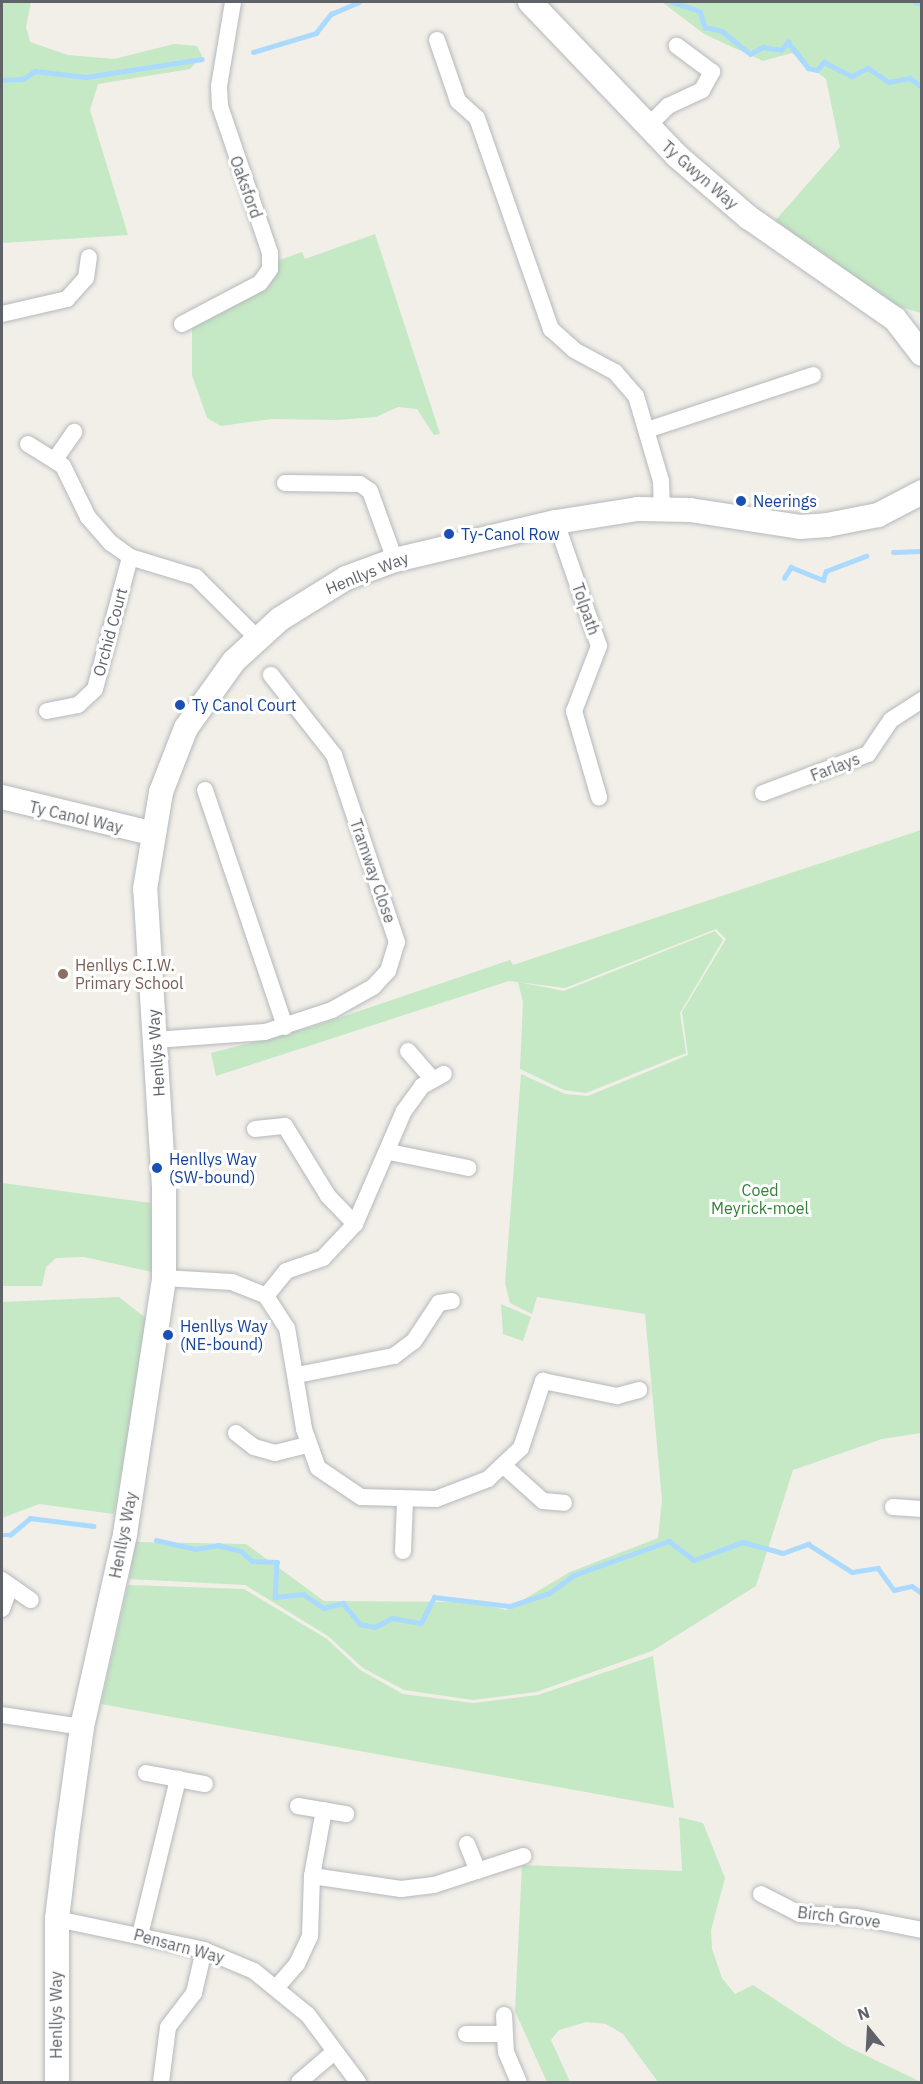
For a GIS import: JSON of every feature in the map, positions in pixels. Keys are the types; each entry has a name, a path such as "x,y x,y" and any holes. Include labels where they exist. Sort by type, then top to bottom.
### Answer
{"street":[{"name":"Oaksford","path":"182,324 260,283 270,269 270,253 220,106 219,86 233,2"},
{"name":"Ty Gwyn Way","path":"530,2 647,127 748,217 895,319 921,354"},
{"path":"437,39 458,101 477,118 551,329 561,342 628,382 647,430 661,481 662,508"},
{"path":"647,127 668,106 702,90 712,72 677,46"},
{"path":"2,314 67,298 86,278 89,257"},
{"name":"Ty Gwyn Way","path":"895,319 921,326"},
{"path":"647,430 813,375"},
{"path":"56,458 74,432"},
{"path":"28,444 56,458 98,531 130,557 196,577 257,638"},
{"path":"285,483 360,484 370,491 395,560"},
{"name":"Henllys Way","path":"57,2082 57,1919 82,1727 125,1534 164,1278 155,1040 145,889 151,833 186,728 204,699 257,638 324,590 395,560 556,522 662,508 800,527 879,515 921,492"},
{"name":"Tolpath","path":"556,522 599,646 574,711 598,797"},
{"name":"Orchid Court","path":"47,711 78,705 95,689 130,557"},
{"name":"Tramway Close","path":"155,1040 231,1037 285,1027 373,987 388,971 397,942 334,755 272,675"},
{"name":"Farlays","path":"763,794 858,760 891,720 921,700"},
{"path":"205,790 285,1027"},
{"name":"Ty Canol Way","path":"2,797 151,833"},
{"path":"266,1296 286,1271 323,1258 355,1224 389,1152 404,1111 438,1077 408,1051"},
{"path":"255,1129 285,1126 328,1196 355,1224"},
{"path":"389,1152 468,1168"},
{"path":"164,1278 232,1282 266,1296 287,1328 297,1375 307,1445 318,1468 341,1488 361,1497 405,1501 465,1490 504,1466 530,1428 543,1381 617,1396 639,1390"},
{"path":"297,1375 394,1356 414,1341 439,1303 452,1301"},
{"path":"236,1433 254,1447 275,1453 307,1445"},
{"path":"504,1466 543,1501 564,1503"},
{"path":"403,1551 405,1501"},
{"path":"893,1508 921,1509"},
{"path":"2,1609 6,1584 31,1600"},
{"path":"2,1715 82,1727"},
{"path":"146,1773 205,1784"},
{"path":"140,1935 178,1779"},
{"path":"298,1806 346,1814"},
{"path":"277,1987 297,1964 310,1936 312,1876 324,1810"},
{"path":"467,1844 478,1871"},
{"path":"312,1876 402,1889 478,1871 523,1856"},
{"name":"Birch Grove","path":"761,1894 800,1914 856,1917 921,1930"},
{"name":"Pensarn Way","path":"57,1919 204,1950 277,1987 308,2015 358,2082"},
{"path":"161,2082 168,2027 194,1993 204,1950"},
{"path":"504,2015 504,2034 519,2082"},
{"path":"466,2034 504,2034"},
{"path":"299,2082 334,2052"}],"green space":[{"path":"2,2 31,2 26,27 30,42 68,55 114,59 174,44 197,46 202,56 190,69 98,84 90,110 128,235 2,243"},
{"path":"662,2 921,2 921,313 897,306 773,223 840,147 826,79 792,53 763,61 704,34"},
{"path":"375,234 440,434 434,435 417,409 398,407 376,417 337,420 271,419 221,426 207,418 192,375 192,325 270,285 279,260 302,252 305,259"},
{"name":"Coed Meyrick-moel","path":"921,830 921,1433 882,1439 793,1470 756,1586 652,1651 536,1692 473,1700 404,1690 363,1668 328,1636 245,1585 129,1579 135,1542 246,1544 324,1601 473,1602 506,1610 570,1572 658,1538 662,1500 645,1314 537,1297 532,1314 510,1303 505,1283 521,1074 565,1094 588,1096 688,1055 682,1012 726,939 716,929 565,988 509,981 216,1076 211,1053 312,1027 510,960 513,965"},
{"path":"715,931 723,940 680,1013 686,1053 586,1093 564,1090 520,1069 523,1002 518,982 564,991"},
{"path":"2,1183 151,1203 152,1272 84,1257 56,1258 46,1267 42,1286 2,1286"},
{"path":"119,1297 148,1320 114,1514 39,1504 2,1518 2,1302"},
{"path":"501,1304 531,1317 523,1341 503,1334"},
{"path":"128,1585 244,1589 327,1639 360,1670 403,1694 473,1703 538,1695 653,1656 674,1808 101,1704"},
{"path":"679,1817 703,1823 725,1878 711,1930 712,1949 722,1978 735,1994 753,1985 846,2046 921,2082 658,2082 623,2034 606,2024 586,2022 559,2030 551,2040 570,2082 547,2082 515,2011 522,1865 682,1871"}],"waterway":[{"path":"253,52 316,33 331,14 359,2"},
{"path":"672,2 700,11 705,27 722,31 750,54 763,47 781,50 788,42 808,68 817,70 824,62 852,76 868,68 889,82 910,78 922,87"},
{"path":"915,2 922,4"},
{"path":"2,80 23,79 35,71 86,77 202,59"},
{"path":"893,552 922,551"},
{"path":"784,578 791,567 823,580 826,571 866,556"},
{"path":"2,1535 10,1535 30,1518 94,1526"},
{"path":"156,1540 196,1549 218,1545 241,1551 252,1561 277,1562 275,1597 303,1594 324,1608 343,1603 360,1624 375,1627 392,1618 421,1623 434,1597 510,1606 548,1594 574,1575 669,1541 694,1560 743,1542 783,1553 808,1544 852,1572 878,1568 894,1590 912,1586 922,1593"}],"place":[{"name":"Neerings","path":"741,501"},
{"name":"Ty-Canol Row","path":"449,534"},
{"name":"Ty Canol Court","path":"180,705"},
{"name":"Henllys C.I.W. Primary School","path":"63,974"},
{"name":"Henllys Way (SW-bound)","path":"157,1168"},
{"name":"Henllys Way (NE-bound)","path":"168,1335"}]}
